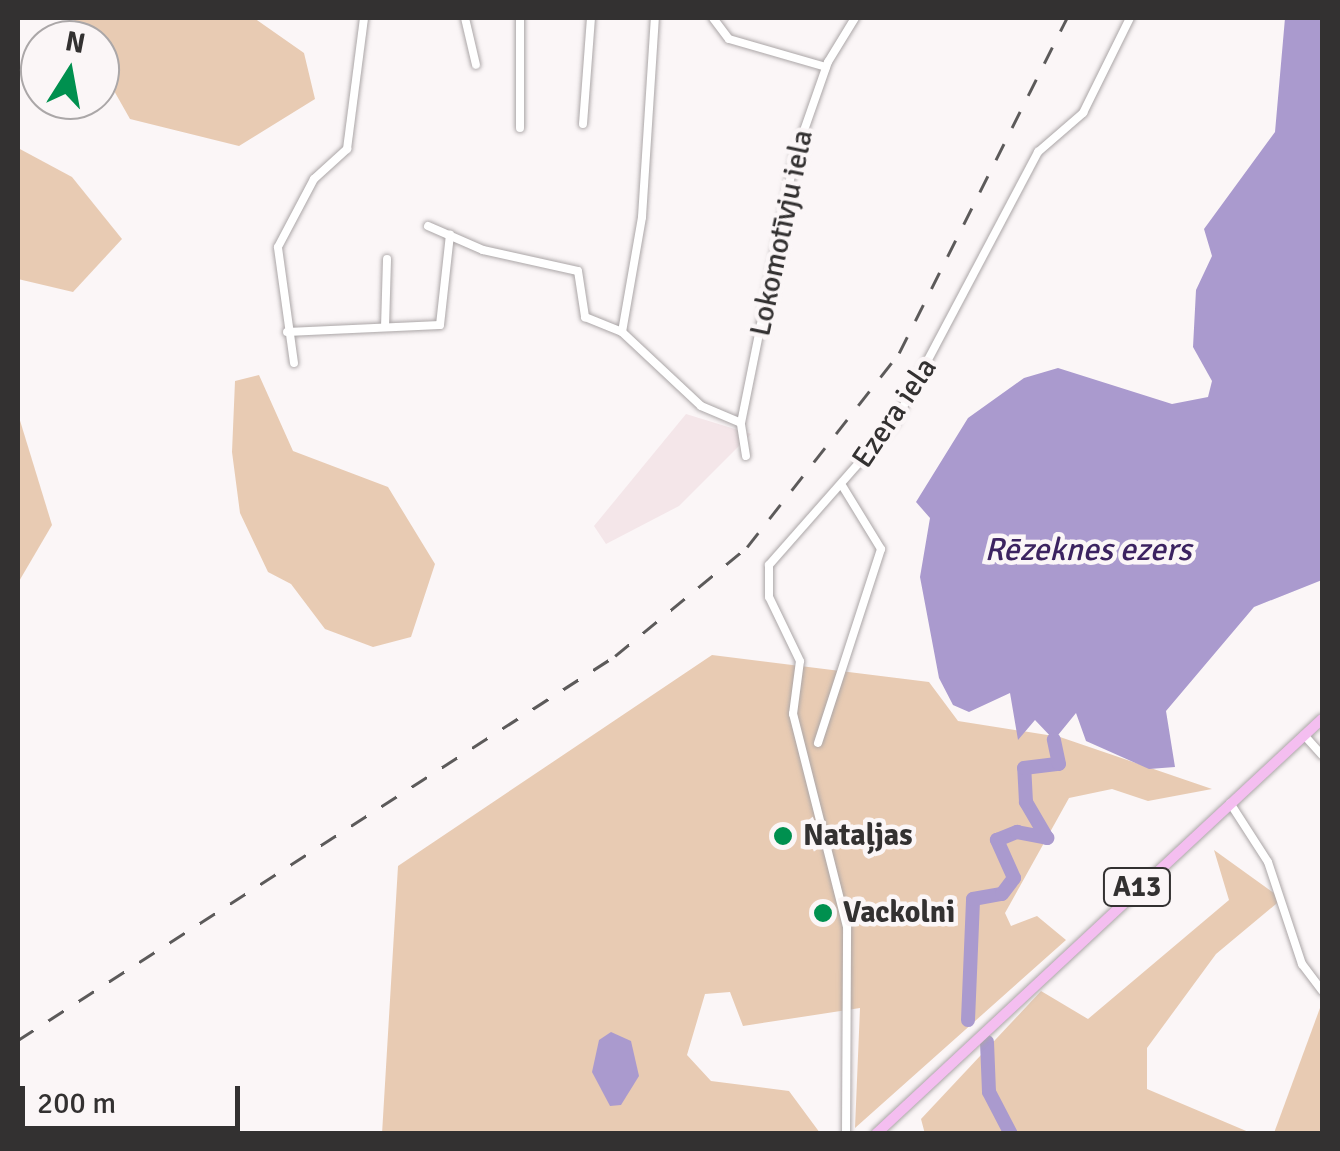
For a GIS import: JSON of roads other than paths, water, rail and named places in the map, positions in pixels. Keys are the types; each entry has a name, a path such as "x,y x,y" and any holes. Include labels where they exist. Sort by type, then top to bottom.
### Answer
{"main road":[{"name":"A13","path":"876,1134 950,1056 1322,718"}],"street":[{"path":"294,363 278,246 314,179 346,149 364,18"},
{"path":"465,18 476,65"},
{"path":"520,18 520,128"},
{"path":"583,124 591,18"},
{"path":"622,332 634,286 655,18"},
{"path":"714,18 729,39 826,67"},
{"name":"Lokomotīvju iela","path":"746,456 741,423 794,159 826,67 855,18"},
{"name":"Ezera iela","path":"846,1134 846,927 794,714 800,660 767,580 778,546 843,486 914,393 1038,152 1083,113 1130,18"},
{"path":"428,226 575,268 580,313 622,332 701,406 741,423"},
{"path":"287,332 442,324 450,235"},
{"path":"385,328 386,259"},
{"path":"818,743 881,549 843,486"},
{"path":"1304,735 1322,754"},
{"path":"1230,803 1281,888 1321,992"}],"water":[{"name":"Rēzeknes ezers","path":"1285,18 1322,18 1322,580 1254,607 1166,711 1175,767 1149,769 1086,741 1076,713 1054,740 1035,720 1018,740 1010,693 969,712 953,705 939,678 920,577 930,518 916,502 968,418 1024,378 1058,368 1172,404 1208,397 1212,381 1193,347 1196,290 1212,256 1204,229 1275,132"},
{"path":"611,1032 631,1041 639,1076 621,1105 610,1106 592,1072 599,1040"}],"waterway":[{"path":"968,1020 973,899 1002,894 1014,878 997,840 1017,832 1047,838 1026,802 1024,768 1059,764 1054,740"},
{"path":"987,1042 989,1092 1011,1134"}],"railway":[{"path":"18,1040 615,656 747,547 899,353 1067,18"}],"place":[{"name":"Nataļjas","path":"783,836"},
{"name":"Vackolni","path":"823,913"}]}
